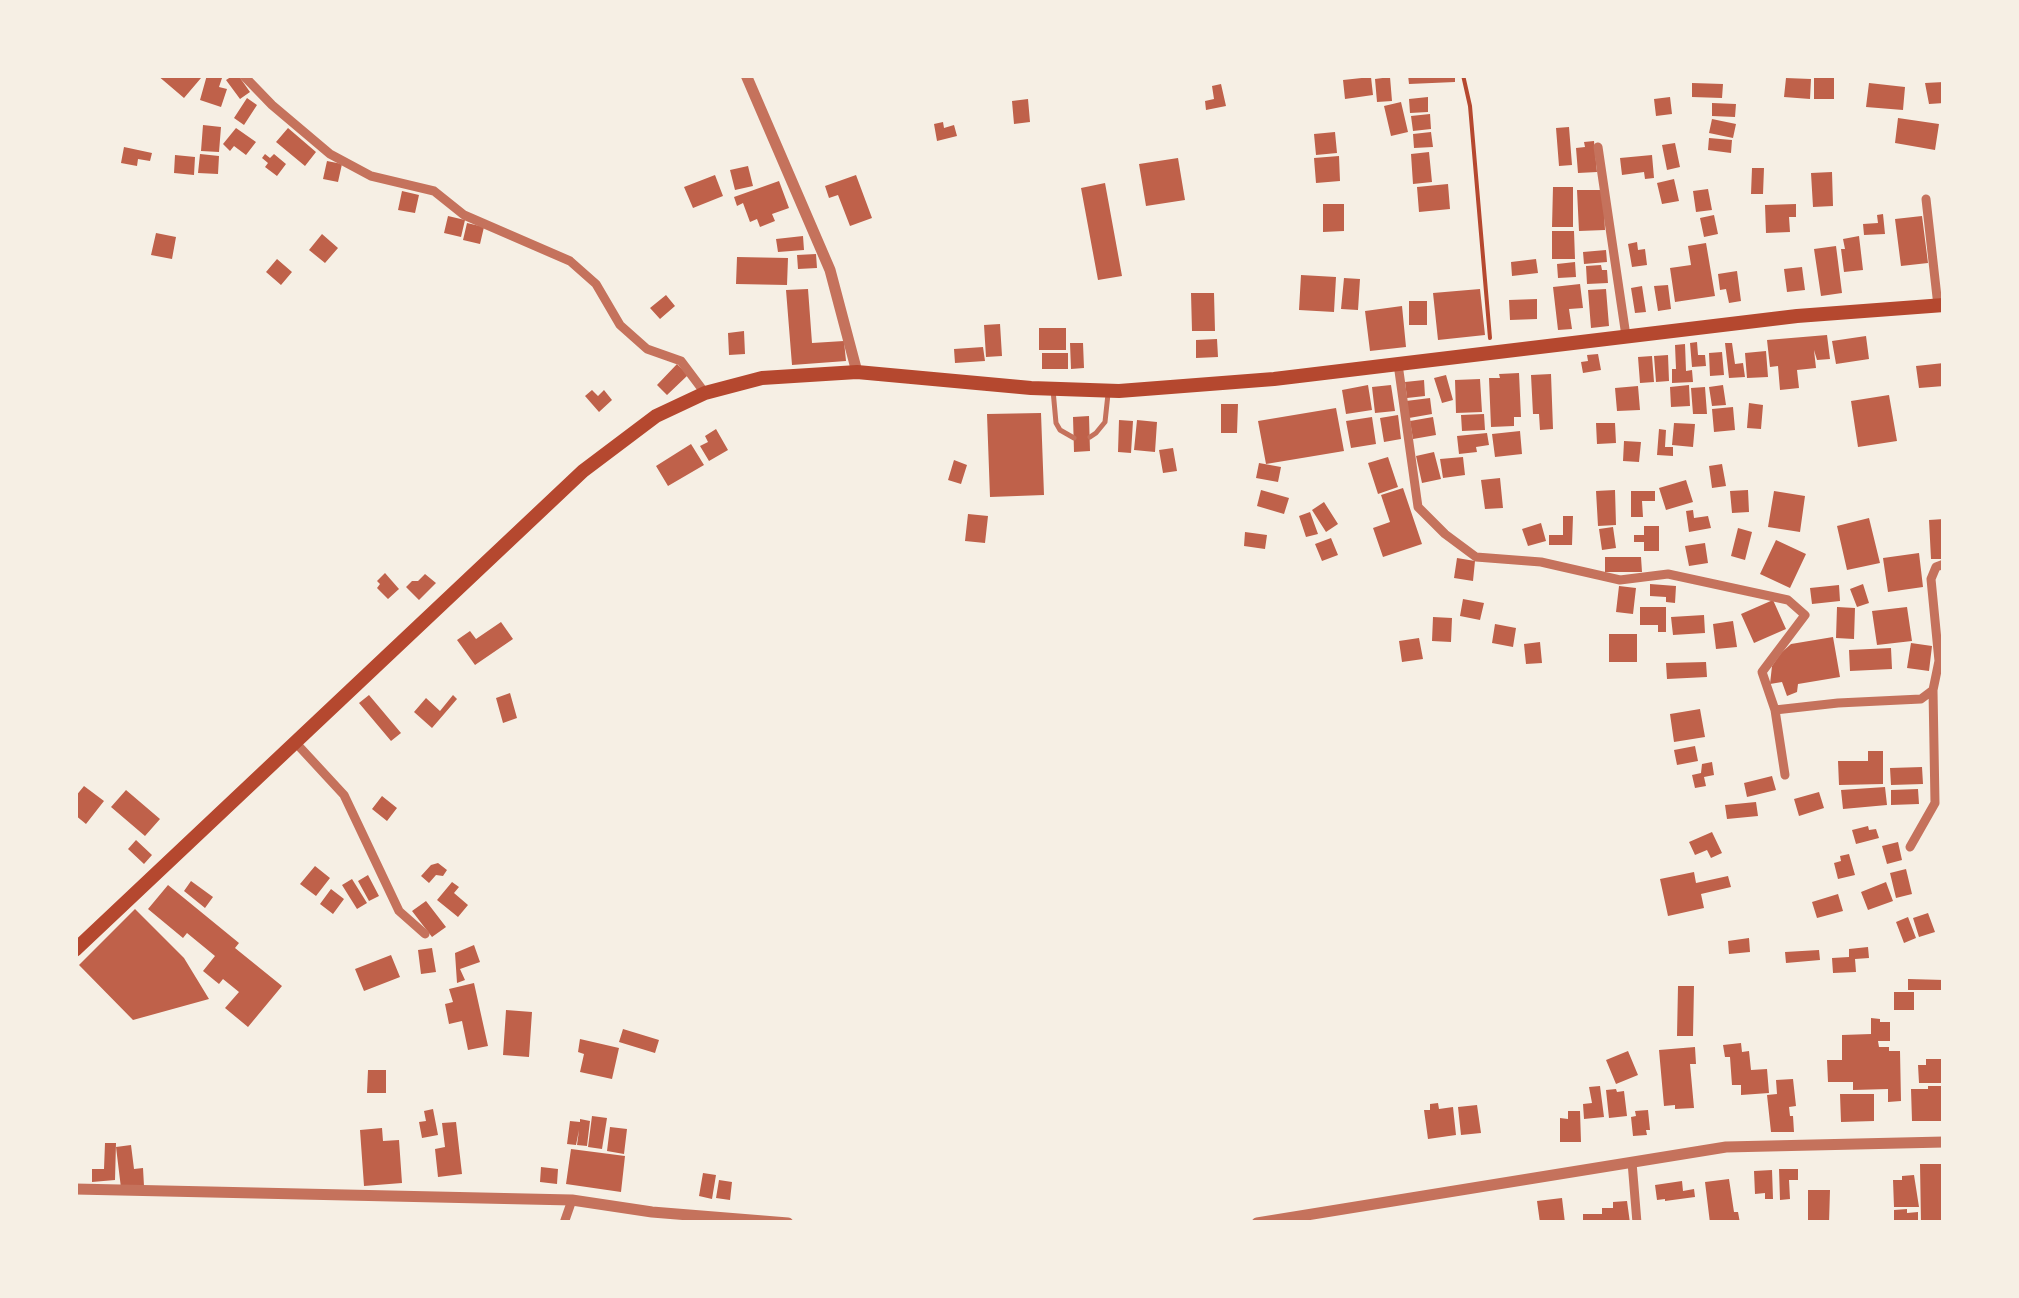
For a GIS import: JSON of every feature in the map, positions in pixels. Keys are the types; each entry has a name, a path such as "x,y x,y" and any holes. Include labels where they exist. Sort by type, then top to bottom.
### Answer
{"main road":[{"path":"75,950 583,470 656,416 705,393 762,378 858,372 1108,391 1274,378 1797,316 1941,306"}],"street":[{"path":"243,75 330,154 371,176 434,191 464,215 570,261 596,284 620,325 647,349 681,361 705,393"},
{"path":"746,75 830,270 858,372"},
{"path":"1598,147 1626,336"},
{"path":"1926,199 1941,306"},
{"path":"1398,364 1418,507 1476,557 1541,562 1620,580 1668,574 1788,600 1804,615 1762,672 1775,710 1786,775"},
{"path":"1910,847 1935,802 1933,690 1939,661 1931,579 1936,568 1944,564"},
{"path":"1775,710 1921,700 1933,690"},
{"path":"295,742 344,796 399,911 425,934"},
{"path":"1261,1223 1726,1147 1944,1142"},
{"path":"1632,1162 1637,1223"},
{"path":"75,1189 572,1200 652,1212 788,1223"},
{"path":"564,1223 572,1200"}],"lane":[{"path":"1053,389 1056,423 1074,438"},
{"path":"1090,437 1104,422 1108,391"}],"path":[{"path":"1464,75 1491,353"}],"building":[{"path":"157,75 197,75 201,78 184,98"},
{"path":"207,75 223,75 219,87 227,89 221,107 200,100"},
{"path":"234,75 250,92 240,99 226,80"},
{"path":"1408,75 1455,75 1455,82 1409,84"},
{"path":"1814,75 1834,75 1834,99 1814,99"},
{"path":"1371,77 1373,95 1345,99 1343,80"},
{"path":"1390,77 1392,101 1377,102 1375,79"},
{"path":"1786,78 1811,79 1810,99 1784,97"},
{"path":"1944,82 1944,103 1929,104 1925,83"},
{"path":"1692,83 1723,84 1722,98 1692,97"},
{"path":"1869,83 1905,87 1903,110 1866,107"},
{"path":"1221,84 1226,106 1206,110 1205,101 1214,99 1212,86"},
{"path":"1428,97 1428,112 1410,113 1409,99"},
{"path":"1670,97 1672,114 1656,116 1654,99"},
{"path":"247,98 257,105 244,125 234,118"},
{"path":"1028,99 1030,122 1014,124 1012,101"},
{"path":"1401,102 1408,132 1391,136 1384,106"},
{"path":"1712,103 1736,104 1735,117 1712,116"},
{"path":"1430,114 1431,129 1413,131 1411,116"},
{"path":"1898,118 1939,124 1935,150 1895,143"},
{"path":"1712,119 1736,124 1733,138 1709,133"},
{"path":"943,122 944,128 954,125 957,136 937,141 934,124"},
{"path":"203,125 221,127 219,152 201,151"},
{"path":"1569,127 1572,165 1559,166 1556,128"},
{"path":"236,128 256,142 246,155 234,146 230,151 223,144"},
{"path":"288,128 316,152 305,166 276,142"},
{"path":"1335,132 1337,153 1316,155 1314,134"},
{"path":"1431,132 1433,147 1414,148 1413,134"},
{"path":"1709,138 1732,140 1731,153 1708,150"},
{"path":"1594,141 1597,172 1578,173 1576,148"},
{"path":"1675,143 1680,167 1667,170 1662,145"},
{"path":"124,147 152,153 150,161 138,159 137,166 121,163"},
{"path":"1429,152 1432,182 1413,184 1411,154"},
{"path":"200,154 219,156 218,174 198,173"},
{"path":"265,154 270,158 274,154 286,164 277,176 265,167"},
{"path":"175,155 195,157 194,175 174,173"},
{"path":"1652,155 1654,178 1645,179 1644,172 1622,175 1620,158"},
{"path":"1339,156 1340,181 1316,183 1314,158"},
{"path":"1178,158 1185,200 1146,206 1139,164"},
{"path":"327,161 342,164 338,182 323,179"},
{"path":"748,166 753,186 735,190 730,170"},
{"path":"1752,168 1764,168 1763,194 1751,194"},
{"path":"1832,172 1833,206 1813,207 1811,173"},
{"path":"715,175 723,196 693,208 684,187"},
{"path":"856,175 872,218 850,226 838,195 829,198 825,186"},
{"path":"1674,179 1679,201 1662,204 1657,183"},
{"path":"779,181 789,208 772,214 775,221 760,227 757,219 750,222 743,203 737,206 734,197"},
{"path":"1105,183 1122,276 1098,280 1081,188"},
{"path":"1448,184 1450,209 1419,212 1417,187"},
{"path":"1553,187 1573,187 1573,227 1552,227"},
{"path":"1708,189 1712,210 1696,212 1693,191"},
{"path":"1577,190 1603,190 1605,230 1579,231"},
{"path":"402,191 419,195 415,213 398,210"},
{"path":"1323,204 1344,204 1344,231 1323,232"},
{"path":"1796,204 1796,217 1789,217 1790,232 1766,233 1765,205"},
{"path":"1883,214 1885,234 1864,235 1863,224 1878,223 1877,215"},
{"path":"1714,215 1718,234 1704,237 1700,218"},
{"path":"448,216 465,220 461,237 444,233"},
{"path":"1922,216 1928,263 1901,266 1895,219"},
{"path":"467,223 484,227 480,244 463,240"},
{"path":"1552,231 1574,231 1575,259 1552,259"},
{"path":"156,233 176,237 172,259 151,255"},
{"path":"322,234 338,248 325,263 309,250"},
{"path":"803,236 804,250 778,252 776,239"},
{"path":"1859,236 1863,270 1844,272 1843,239"},
{"path":"1637,242 1638,250 1645,249 1647,265 1632,267 1628,244"},
{"path":"1706,243 1715,296 1675,302 1670,268 1691,265 1688,246"},
{"path":"1836,246 1842,293 1821,296 1814,249"},
{"path":"1606,250 1607,262 1584,264 1583,252"},
{"path":"816,254 817,268 798,269 797,255"},
{"path":"737,257 788,258 787,285 736,284"},
{"path":"277,259 292,272 281,285 266,272"},
{"path":"1536,259 1538,273 1512,276 1511,262"},
{"path":"1575,262 1576,277 1558,278 1557,264"},
{"path":"1601,265 1602,270 1607,270 1608,283 1587,284 1586,266"},
{"path":"1802,267 1805,290 1787,292 1784,269"},
{"path":"1737,271 1741,301 1729,303 1726,289 1720,290 1718,274"},
{"path":"1301,275 1336,277 1334,312 1299,310"},
{"path":"1344,278 1360,279 1358,310 1341,309"},
{"path":"1580,284 1583,308 1569,309 1572,329 1558,330 1553,287"},
{"path":"1668,285 1671,309 1658,311 1654,286"},
{"path":"1642,286 1646,312 1635,313 1631,288"},
{"path":"808,289 812,343 844,341 846,361 792,365 786,290"},
{"path":"1480,289 1485,335 1438,340 1433,293"},
{"path":"1606,289 1609,326 1591,328 1588,290"},
{"path":"1191,293 1214,293 1215,331 1192,331"},
{"path":"666,295 675,306 660,319 650,308"},
{"path":"1537,299 1537,319 1510,320 1509,300"},
{"path":"1409,301 1427,301 1427,325 1409,325"},
{"path":"1402,306 1406,347 1370,351 1365,311"},
{"path":"1000,324 1002,356 986,357 984,325"},
{"path":"1039,328 1066,328 1066,350 1039,350"},
{"path":"744,331 745,354 729,355 728,333"},
{"path":"1827,335 1830,359 1817,360 1814,350 1816,368 1797,370 1799,388 1780,390 1778,366 1770,367 1767,340"},
{"path":"1866,336 1869,359 1836,364 1832,341"},
{"path":"1217,339 1218,357 1196,358 1196,340"},
{"path":"1697,342 1698,355 1705,355 1706,366 1692,367 1690,343"},
{"path":"1070,343 1083,343 1084,368 1071,369"},
{"path":"1725,343 1732,343 1735,364 1743,363 1745,377 1729,378"},
{"path":"1685,344 1686,371 1692,370 1693,382 1672,383 1675,345"},
{"path":"983,347 985,361 955,363 954,349"},
{"path":"1766,351 1768,377 1747,378 1745,353"},
{"path":"1722,352 1724,375 1710,376 1709,353"},
{"path":"1042,353 1068,353 1068,369 1042,369"},
{"path":"1598,354 1601,370 1583,373 1581,362 1588,361 1587,355"},
{"path":"1668,355 1669,381 1656,382 1654,356"},
{"path":"1652,356 1654,382 1640,383 1638,357"},
{"path":"1944,363 1944,386 1919,388 1916,366"},
{"path":"677,364 688,375 667,395 657,385"},
{"path":"1519,373 1521,417 1514,417 1514,426 1491,427 1489,378"},
{"path":"1551,374 1553,429 1540,430 1539,414 1533,414 1531,375"},
{"path":"1446,375 1453,400 1442,403 1434,378"},
{"path":"1480,379 1482,412 1456,413 1455,380"},
{"path":"1424,380 1425,396 1407,398 1405,382"},
{"path":"1368,385 1372,410 1346,414 1342,390"},
{"path":"1391,385 1395,411 1375,413 1372,387"},
{"path":"1689,385 1690,406 1671,407 1670,387"},
{"path":"1723,385 1726,405 1712,406 1709,387"},
{"path":"1638,386 1640,410 1617,411 1615,388"},
{"path":"1705,387 1707,414 1693,414 1691,388"},
{"path":"592,390 598,396 604,390 612,400 599,412 585,396"},
{"path":"1889,395 1897,441 1858,447 1851,401"},
{"path":"1430,398 1432,414 1409,418 1406,401"},
{"path":"1749,403 1763,405 1761,429 1747,428"},
{"path":"1221,404 1238,404 1237,433 1221,433"},
{"path":"1733,407 1735,430 1714,432 1712,409"},
{"path":"1336,408 1344,451 1266,464 1258,421"},
{"path":"1041,413 1044,495 990,497 987,414"},
{"path":"1484,414 1485,430 1462,431 1461,415"},
{"path":"1398,415 1401,439 1384,442 1380,418"},
{"path":"1089,416 1090,451 1074,452 1073,417"},
{"path":"1372,417 1376,444 1351,448 1346,421"},
{"path":"1433,417 1436,435 1413,439 1410,421"},
{"path":"1119,420 1133,421 1131,453 1118,452"},
{"path":"1137,420 1157,422 1155,452 1134,450"},
{"path":"1596,423 1615,423 1616,443 1597,444"},
{"path":"1674,423 1695,424 1693,447 1672,445"},
{"path":"716,429 728,450 709,461 700,446 708,442 705,436"},
{"path":"1659,429 1666,430 1665,447 1673,447 1673,456 1657,455"},
{"path":"1520,431 1522,454 1495,457 1492,434"},
{"path":"1487,433 1489,445 1476,447 1477,452 1459,454 1457,436"},
{"path":"1624,441 1641,442 1639,462 1623,461"},
{"path":"691,444 704,465 668,486 656,466"},
{"path":"1173,448 1177,471 1163,473 1159,450"},
{"path":"1434,452 1441,479 1422,483 1416,456"},
{"path":"1388,457 1398,487 1378,494 1368,463"},
{"path":"1463,457 1465,475 1443,478 1440,459"},
{"path":"954,460 967,465 961,484 948,480"},
{"path":"1259,463 1281,467 1278,482 1256,478"},
{"path":"1722,464 1726,486 1712,488 1709,466"},
{"path":"1500,478 1503,508 1485,509 1481,480"},
{"path":"1686,480 1693,502 1666,510 1659,488"},
{"path":"1403,488 1422,544 1383,557 1373,528 1390,522 1381,495"},
{"path":"1261,490 1289,498 1284,514 1257,506"},
{"path":"1615,490 1616,525 1598,526 1596,491"},
{"path":"1748,490 1749,512 1732,513 1730,491"},
{"path":"1631,491 1655,491 1655,501 1642,501 1643,517 1631,517"},
{"path":"1774,491 1805,496 1800,532 1768,527"},
{"path":"1324,502 1338,524 1326,532 1312,510"},
{"path":"1693,510 1694,518 1708,516 1711,528 1689,532 1686,511"},
{"path":"1310,512 1318,534 1306,537 1299,516"},
{"path":"968,514 988,516 985,543 965,541"},
{"path":"1563,516 1573,516 1572,545 1549,545 1549,535 1563,535"},
{"path":"1869,518 1880,563 1847,570 1837,526"},
{"path":"1944,519 1944,559 1931,559 1929,520"},
{"path":"1541,523 1546,541 1528,546 1522,529"},
{"path":"1644,526 1659,526 1659,551 1644,551 1644,542 1634,542 1634,535 1644,535"},
{"path":"1613,527 1616,548 1602,550 1599,529"},
{"path":"1738,528 1752,532 1745,560 1731,556"},
{"path":"1245,532 1267,535 1265,549 1244,546"},
{"path":"1331,538 1338,555 1322,561 1315,544"},
{"path":"1776,540 1806,554 1790,588 1760,574"},
{"path":"1705,543 1708,563 1689,566 1685,546"},
{"path":"1919,553 1923,587 1888,592 1883,558"},
{"path":"1605,557 1641,557 1642,572 1605,572"},
{"path":"1457,558 1475,561 1473,581 1454,578"},
{"path":"385,573 399,589 388,599 377,588 377,581"},
{"path":"425,574 436,583 419,600 406,587"},
{"path":"1650,584 1676,586 1675,603 1666,602 1666,597 1650,596"},
{"path":"1863,584 1869,603 1857,607 1850,589"},
{"path":"1839,585 1840,601 1812,604 1810,588"},
{"path":"1619,586 1636,588 1633,614 1616,612"},
{"path":"1463,599 1484,603 1480,620 1460,616"},
{"path":"1773,600 1786,629 1754,643 1741,614"},
{"path":"1640,607 1666,607 1666,632 1658,632 1658,625 1640,625"},
{"path":"1837,607 1855,608 1854,639 1836,638"},
{"path":"1907,607 1912,641 1877,645 1872,611"},
{"path":"1704,615 1705,633 1673,635 1671,617"},
{"path":"1433,617 1452,618 1451,642 1432,641"},
{"path":"1733,621 1737,647 1716,649 1713,624"},
{"path":"501,622 513,639 475,665 457,640 470,631 476,639"},
{"path":"1495,624 1516,628 1513,647 1492,643"},
{"path":"1609,634 1637,634 1637,662 1609,662"},
{"path":"1833,637 1840,677 1798,684 1797,692 1787,696 1782,682 1770,684 1772,666 1791,644"},
{"path":"1419,638 1423,659 1402,662 1399,641"},
{"path":"1540,642 1542,663 1526,664 1524,644"},
{"path":"1911,643 1932,646 1929,671 1907,668"},
{"path":"1891,648 1892,669 1850,671 1849,650"},
{"path":"1706,662 1707,677 1667,679 1666,663"},
{"path":"510,693 517,718 503,723 496,698"},
{"path":"369,695 401,733 391,741 359,703"},
{"path":"453,695 457,699 432,728 414,712 426,698 440,711"},
{"path":"1700,709 1705,737 1674,742 1670,714"},
{"path":"1695,746 1698,761 1677,765 1674,750"},
{"path":"1868,751 1883,751 1883,784 1839,785 1838,761 1868,761"},
{"path":"1712,762 1714,775 1704,777 1706,786 1695,788 1692,775 1701,773 1702,764"},
{"path":"1922,767 1923,784 1891,785 1890,768"},
{"path":"1772,776 1776,790 1747,797 1744,783"},
{"path":"84,786 104,801 86,824 75,815 75,797"},
{"path":"1885,787 1887,805 1843,809 1841,790"},
{"path":"1918,789 1919,804 1891,805 1891,790"},
{"path":"126,790 160,819 145,836 111,807"},
{"path":"1819,792 1824,808 1799,816 1794,799"},
{"path":"382,796 397,808 387,821 372,809"},
{"path":"1756,802 1758,816 1727,819 1725,805"},
{"path":"1868,826 1869,830 1876,829 1879,838 1856,844 1852,830"},
{"path":"1712,832 1722,853 1711,858 1707,850 1695,855 1689,842"},
{"path":"136,840 152,855 144,864 128,849"},
{"path":"1898,842 1902,860 1887,864 1882,846"},
{"path":"1849,854 1855,875 1838,879 1834,863"},
{"path":"438,863 447,870 429,883 421,876"},
{"path":"315,866 330,878 316,896 300,884"},
{"path":"1906,869 1912,894 1896,898 1890,873"},
{"path":"1694,872 1696,883 1728,876 1731,887 1701,894 1704,908 1668,916 1660,879"},
{"path":"368,875 379,896 369,901 358,881"},
{"path":"352,879 367,903 357,909 342,885"},
{"path":"191,881 213,897 205,908 184,891"},
{"path":"452,882 459,887 454,893 468,905 458,917 437,900"},
{"path":"1886,882 1893,901 1868,910 1861,892"},
{"path":"168,885 239,943 235,948 282,986 248,1027 225,1008 239,992 223,979 219,984 203,971 215,956 187,933 183,938 148,909"},
{"path":"331,889 344,899 333,914 320,904"},
{"path":"1838,894 1843,911 1817,918 1812,902"},
{"path":"426,901 446,927 432,937 412,911"},
{"path":"135,909 184,958 209,999 133,1020 79,965"},
{"path":"1928,913 1935,932 1919,937 1913,918"},
{"path":"1908,917 1916,938 1904,943 1896,922"},
{"path":"1749,938 1750,952 1729,954 1728,941"},
{"path":"474,945 480,962 460,969 465,980 457,983 455,953"},
{"path":"1868,947 1869,958 1855,959 1856,972 1833,973 1832,958 1849,957 1849,949"},
{"path":"432,948 436,972 421,974 418,950"},
{"path":"1819,950 1820,960 1786,963 1785,952"},
{"path":"391,955 400,977 364,991 355,969"},
{"path":"1908,979 1944,980 1944,990 1908,990"},
{"path":"474,983 488,1046 468,1050 462,1021 449,1024 445,1004 453,1002 449,989"},
{"path":"1678,986 1694,986 1693,1036 1677,1036"},
{"path":"1894,992 1914,992 1914,1010 1894,1010"},
{"path":"506,1010 532,1012 529,1057 503,1055"},
{"path":"1871,1018 1890,1022 1890,1041 1878,1041 1879,1047 1900,1051 1901,1101 1888,1102 1888,1089 1853,1090 1853,1082 1828,1082 1827,1060 1842,1060 1842,1035 1871,1034"},
{"path":"623,1029 659,1040 655,1053 619,1042"},
{"path":"580,1039 619,1048 612,1079 580,1072 584,1054 578,1052"},
{"path":"1741,1043 1742,1052 1749,1051 1751,1070 1767,1069 1769,1093 1741,1095 1741,1085 1732,1085 1730,1057 1725,1057 1723,1045"},
{"path":"1695,1047 1696,1064 1690,1064 1694,1108 1664,1106 1659,1050"},
{"path":"1628,1051 1638,1075 1616,1084 1606,1060"},
{"path":"1926,1059 1944,1059 1944,1083 1919,1083 1918,1065 1926,1065"},
{"path":"368,1070 386,1070 386,1093 367,1093"},
{"path":"1793,1079 1796,1106 1789,1107 1794,1132 1771,1132 1767,1095 1777,1094 1776,1080"},
{"path":"1600,1086 1604,1117 1584,1119 1583,1104 1592,1103 1589,1087"},
{"path":"1944,1086 1944,1121 1912,1121 1911,1089"},
{"path":"1606,1090 1624,1091 1627,1116 1609,1118"},
{"path":"1840,1094 1874,1094 1874,1121 1841,1122"},
{"path":"1438,1103 1439,1109 1453,1107 1456,1135 1428,1139 1424,1110"},
{"path":"1477,1105 1481,1133 1461,1135 1458,1107"},
{"path":"433,1109 438,1135 422,1138 419,1122 426,1121 424,1111"},
{"path":"1648,1110 1650,1130 1646,1130 1647,1135 1633,1136 1631,1117 1636,1116 1635,1111"},
{"path":"1568,1111 1580,1111 1581,1142 1560,1142 1560,1118 1568,1119"},
{"path":"592,1116 607,1118 602,1149 588,1147"},
{"path":"570,1121 590,1121 587,1146 577,1145 579,1130 576,1145 567,1144"},
{"path":"456,1122 462,1174 438,1177 435,1149 445,1147 442,1123"},
{"path":"610,1127 627,1129 624,1154 607,1151"},
{"path":"382,1128 383,1141 399,1140 402,1183 364,1186 360,1130"},
{"path":"105,1143 116,1143 115,1180 92,1182 92,1169 104,1169"},
{"path":"131,1145 134,1169 143,1168 144,1186 121,1188 116,1147"},
{"path":"571,1149 625,1156 621,1192 566,1184"},
{"path":"1920,1164 1944,1164 1944,1223 1921,1223"},
{"path":"541,1167 558,1169 557,1184 540,1182"},
{"path":"1779,1169 1798,1169 1798,1180 1789,1180 1790,1199 1780,1200"},
{"path":"1772,1170 1773,1199 1765,1199 1765,1193 1755,1194 1754,1171"},
{"path":"703,1173 716,1175 712,1199 699,1196"},
{"path":"1914,1175 1919,1207 1894,1207 1893,1180"},
{"path":"1729,1179 1734,1212 1738,1212 1740,1223 1710,1223 1705,1182"},
{"path":"719,1180 732,1182 730,1200 716,1198"},
{"path":"1682,1181 1683,1191 1694,1189 1695,1197 1657,1200 1655,1185"},
{"path":"1808,1190 1830,1190 1829,1223 1808,1223"},
{"path":"1562,1198 1565,1223 1540,1223 1537,1201"},
{"path":"1627,1201 1630,1223 1583,1223 1583,1214 1602,1214 1602,1208 1613,1208 1613,1202"},
{"path":"1907,1209 1907,1213 1918,1212 1918,1223 1894,1223 1894,1210"}]}
